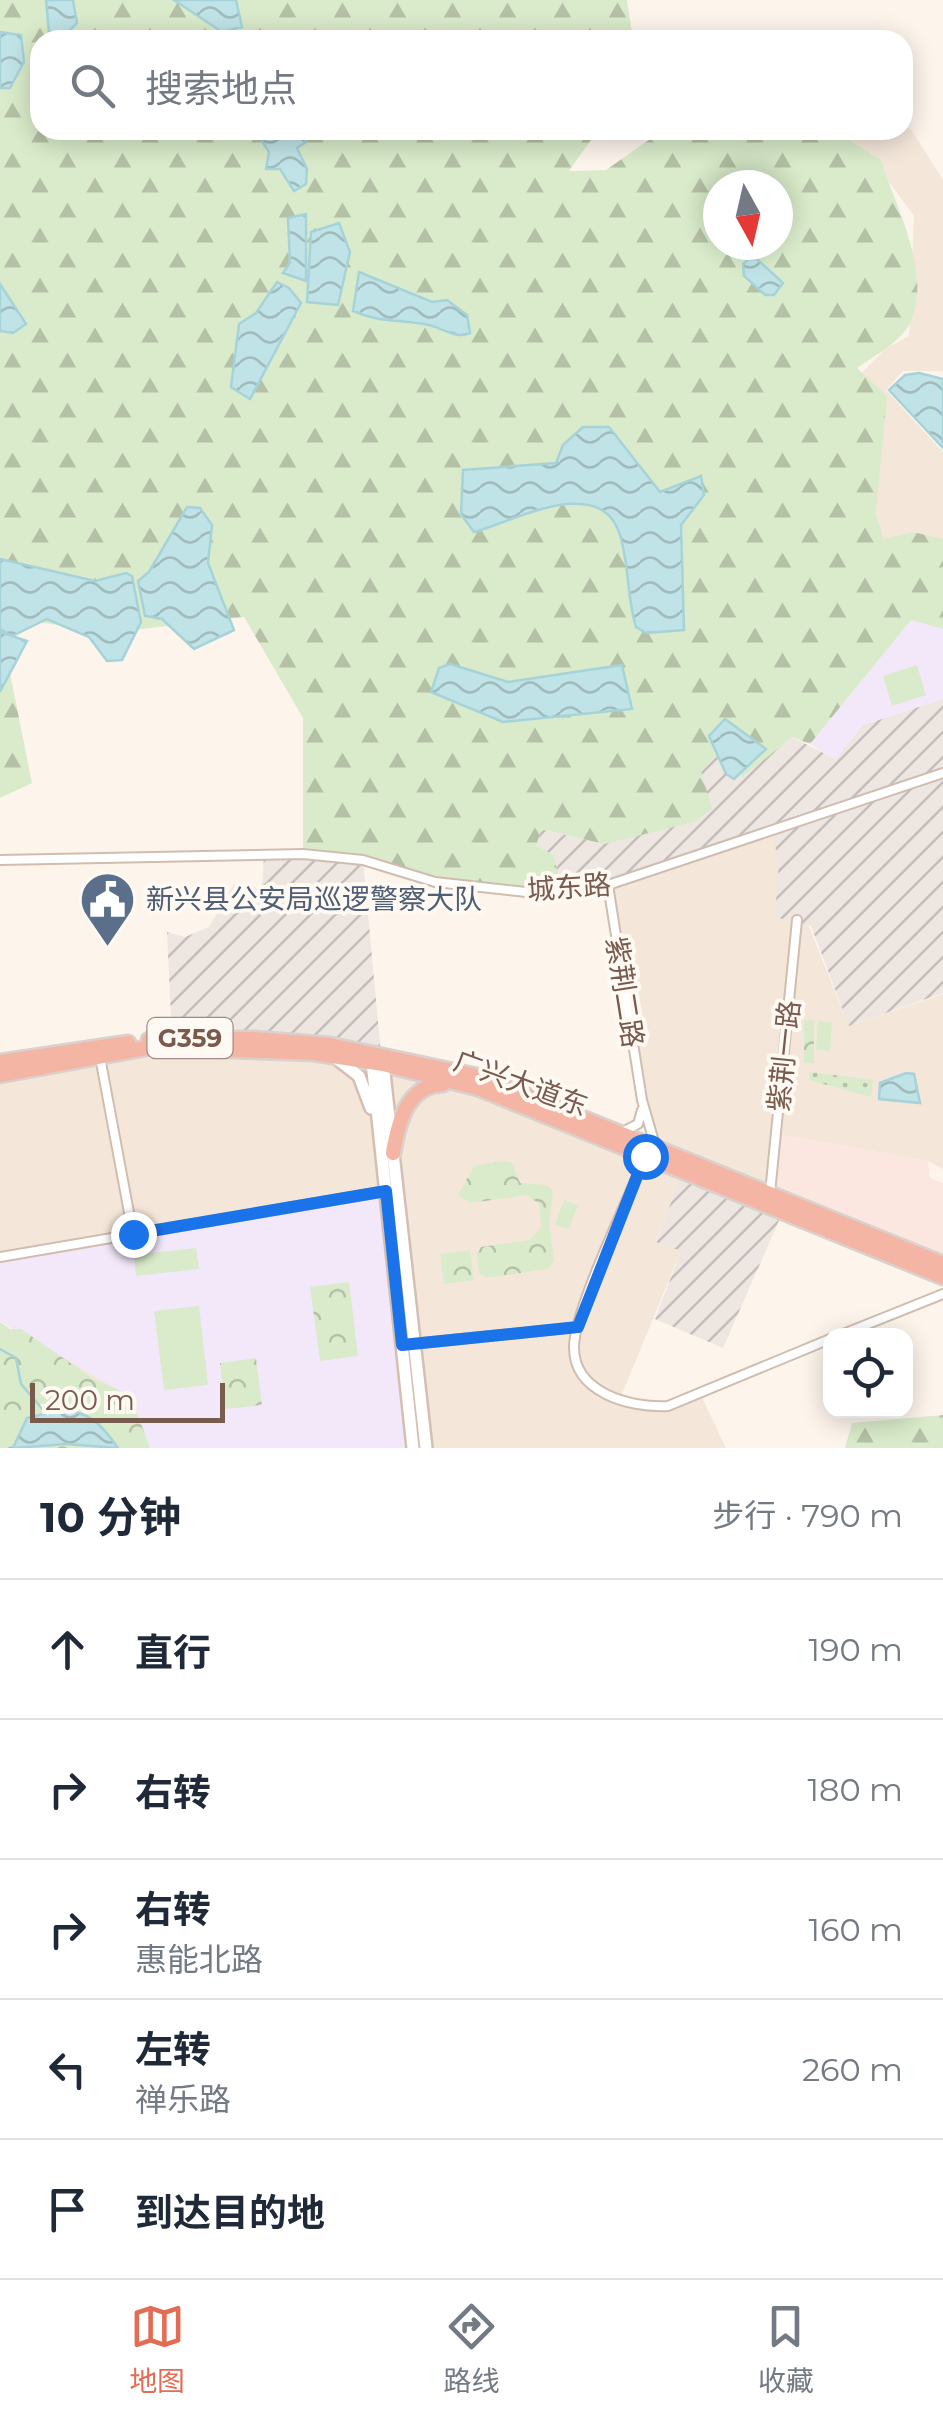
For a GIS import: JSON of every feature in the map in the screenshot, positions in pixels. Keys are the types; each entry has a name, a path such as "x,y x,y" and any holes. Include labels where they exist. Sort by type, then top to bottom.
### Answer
{"highway":[{"name":"广兴大道东","path":"0,1062 172,1038 330,1045 481,1078 943,1264"},
{"name":"广兴大道东","path":"0,1075 152,1047 314,1053 378,1063 478,1088 943,1276"},
{"path":"387,1149 413,1096 433,1084 457,1084"}],"street":[{"name":"城东路","path":"0,860 303,854 363,860 434,882 526,892 608,885 943,773"},
{"name":"紫荆二路","path":"608,885 642,1100 652,1142 660,1150"},
{"name":"紫荆一路","path":"770,1193 797,920"},
{"path":"314,1053 338,1060 359,1076 387,1149 386,1191 426,1448"},
{"path":"100,1056 133,1234"},
{"path":"378,1063 408,1344 413,1448"},
{"path":"613,1131 626,1131 638,1124 642,1100"},
{"path":"645,1156 578,1327 575,1358 590,1384 612,1398 648,1407 689,1400 823,1342"},
{"path":"0,1257 386,1191"},
{"path":"858,1328 943,1294"},
{"path":"408,1344 578,1327"}],"shaded area":[{"path":"913,132 943,180 943,371 903,371 886,390 943,452 943,549 884,540 876,514 880,415 851,384 885,349 909,336 914,216 881,171 844,140 913,140"},
{"path":"911,620 943,629 943,699 863,725 835,760 810,744"},
{"path":"943,699 943,993 849,1026 811,926 775,917 779,860 770,829 624,883 560,889 554,855 535,847 540,829 604,844 715,755 742,777 792,737 835,759 863,725"},
{"path":"770,829 849,1026 943,994 943,1169 928,1161 776,1134 770,1193 687,1161 656,1241 681,1251 620,1399 649,1407 701,1395 726,1448 413,1448 135,1407 0,1321 0,1062 172,1038 330,1045 652,1142 608,885"},
{"path":"264,854 363,860 381,1054 172,1038 167,932 185,937 209,927 234,884 262,889"},
{"path":"776,1134 928,1161 930,1178 943,1183 943,1264 770,1193"},
{"path":"687,1160 788,1200 723,1348 655,1319 681,1251 656,1242"},
{"path":"386,1191 413,1448 150,1448 135,1407 117,1389 0,1321 0,1257"}],"green space":[{"path":"0,0 627,0 632,30 30,30 30,140 591,140 569,171 606,170 649,140 849,140 881,160 910,241 917,284 916,304 906,330 857,368 887,396 876,514 884,539 913,532 943,539 943,629 911,620 810,744 792,737 742,777 715,756 701,771 712,809 694,822 604,844 541,829 536,846 554,855 560,889 463,884 303,854 303,718 244,617 108,633 0,616"},
{"path":"0,623 32,783 0,798"},
{"path":"917,665 926,695 892,706 883,676"},
{"path":"804,1020 814,1020 814,1063 804,1063"},
{"path":"818,1021 832,1022 830,1051 816,1050"},
{"path":"810,1072 873,1080 871,1097 809,1080"},
{"path":"512,1163 520,1183 547,1185 553,1191 549,1222 554,1261 548,1269 486,1278 479,1273 477,1255 481,1247 530,1240 541,1227 539,1204 527,1195 470,1203 458,1195 474,1166"},
{"path":"564,1200 578,1205 569,1229 555,1225"},
{"path":"196,1248 199,1269 136,1276 134,1255"},
{"path":"470,1250 474,1280 444,1284 440,1254"},
{"path":"349,1282 358,1356 320,1361 310,1287"},
{"path":"199,1306 208,1385 164,1390 154,1311"},
{"path":"0,1322 10,1329 21,1329 95,1380 117,1389 135,1407 150,1448 0,1448"},
{"path":"256,1358 262,1405 225,1409 220,1363"},
{"path":"943,1415 943,1448 845,1448 852,1423"}],"water":[{"path":"46,0 73,0 77,23 70,30 49,30"},
{"path":"174,0 236,0 242,27 219,30"},
{"path":"0,32 21,35 24,62 10,88 0,88"},
{"path":"261,140 305,140 297,148 307,169 306,184 294,191 280,169 266,169 269,152"},
{"path":"306,214 306,281 283,273 290,263 288,218"},
{"path":"339,223 350,252 338,305 307,302 311,232"},
{"path":"758,260 783,283 774,295 765,295 744,276 743,264"},
{"path":"359,272 432,302 447,300 467,315 470,333 458,335 430,325 380,319 353,311"},
{"path":"277,282 289,288 301,303 250,399 231,387 239,324 256,313"},
{"path":"0,284 26,324 13,333 0,331"},
{"path":"919,373 943,379 943,448 889,390 905,375"},
{"path":"583,427 609,427 660,492 701,476 704,495 681,525 684,630 646,633 636,627 620,535 610,516 595,507 554,506 474,532 461,514 463,470 556,463 563,445"},
{"path":"187,507 200,508 212,525 208,563 234,630 194,649 162,619 145,616 138,581 149,572"},
{"path":"0,559 95,581 126,573 132,576 141,622 122,660 107,661 89,637 47,619 12,636 0,629"},
{"path":"0,632 27,641 0,692"},
{"path":"450,664 508,682 622,665 632,709 503,722 431,692 439,668"},
{"path":"725,719 766,749 734,779 726,774 709,736"},
{"path":"906,1073 914,1074 920,1103 879,1099 880,1083"},
{"path":"59,1410 94,1420 118,1448 66,1444 13,1448 27,1418"}],"waterway":[{"path":"0,1349 16,1358 21,1384 45,1412"}],"place":[{"name":"新兴县公安局巡逻警察大队","path":"107,948"}],"route":[{"path":"133,1234 386,1191 402,1345 578,1327 645,1156"}]}
